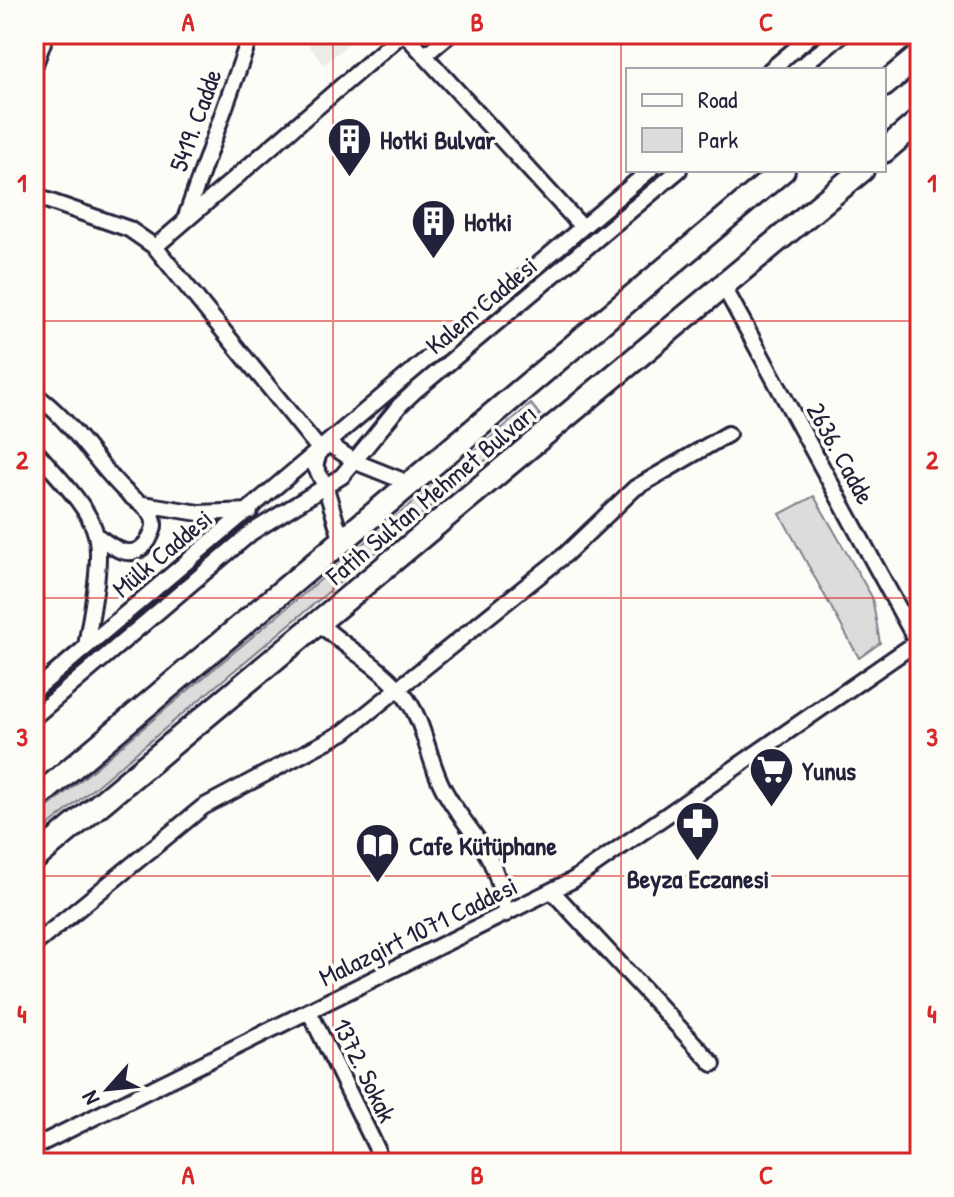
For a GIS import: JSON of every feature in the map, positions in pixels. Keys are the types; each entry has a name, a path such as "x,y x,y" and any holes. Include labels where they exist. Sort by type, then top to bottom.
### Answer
{"highway":[{"path":"886,83 920,55"},
{"path":"886,149 920,120"},
{"name":"Fatih Sultan Mehmet Bulvarı","path":"34,800 781,172"},
{"name":"Fatih Sultan Mehmet Bulvarı","path":"34,859 860,172"}],"street":[{"path":"34,67 46,34"},
{"name":"5419. Cadde","path":"184,222 251,34"},
{"path":"155,247 403,34 582,227"},
{"path":"425,55 450,34"},
{"path":"772,68 813,34"},
{"path":"799,68 843,34"},
{"name":"Kalem Caddesi","path":"320,450 648,172"},
{"name":"Kalem Caddesi","path":"326,488 356,462 400,405 415,391 677,172"},
{"path":"34,196 129,229 155,247 320,450"},
{"name":"2636. Cadde","path":"724,287 918,641"},
{"path":"34,394 51,406 153,518 154,531 142,549 130,554 115,550 96,535"},
{"path":"34,945 203,807 344,732 566,554 635,488 728,434"},
{"path":"342,542 326,488 315,466 320,450 330,445 356,462 411,484"},
{"path":"34,449 87,514 96,535 96,577 86,647"},
{"name":"Mülk Caddesi","path":"34,691 320,450"},
{"name":"Mülk Caddesi","path":"34,717 252,532 326,488"},
{"path":"143,504 199,513 250,511"},
{"path":"319,623 404,695 419,722 447,796 489,858 498,877 506,914"},
{"name":"Malazgirt 1071 Caddesi","path":"34,1147 552,891 590,868 918,641"},
{"path":"552,891 713,1064"},
{"name":"1372. Sokak","path":"309,1011 377,1149"}],"shaded area":[{"path":"316,34 359,34 324,65 306,42"}],"green space":[{"path":"531,404 540,415 34,838 34,819"},
{"path":"814,496 872,597 880,643 859,658 780,514"}],"place":[{"name":"Hotki Bulvar","path":"349,178"},
{"name":"Hotki","path":"433,260"},
{"name":"Yunus","path":"771,809"},
{"name":"Beyza Eczanesi","path":"698,862"},
{"name":"Cafe Kütüphane","path":"378,884"}]}
